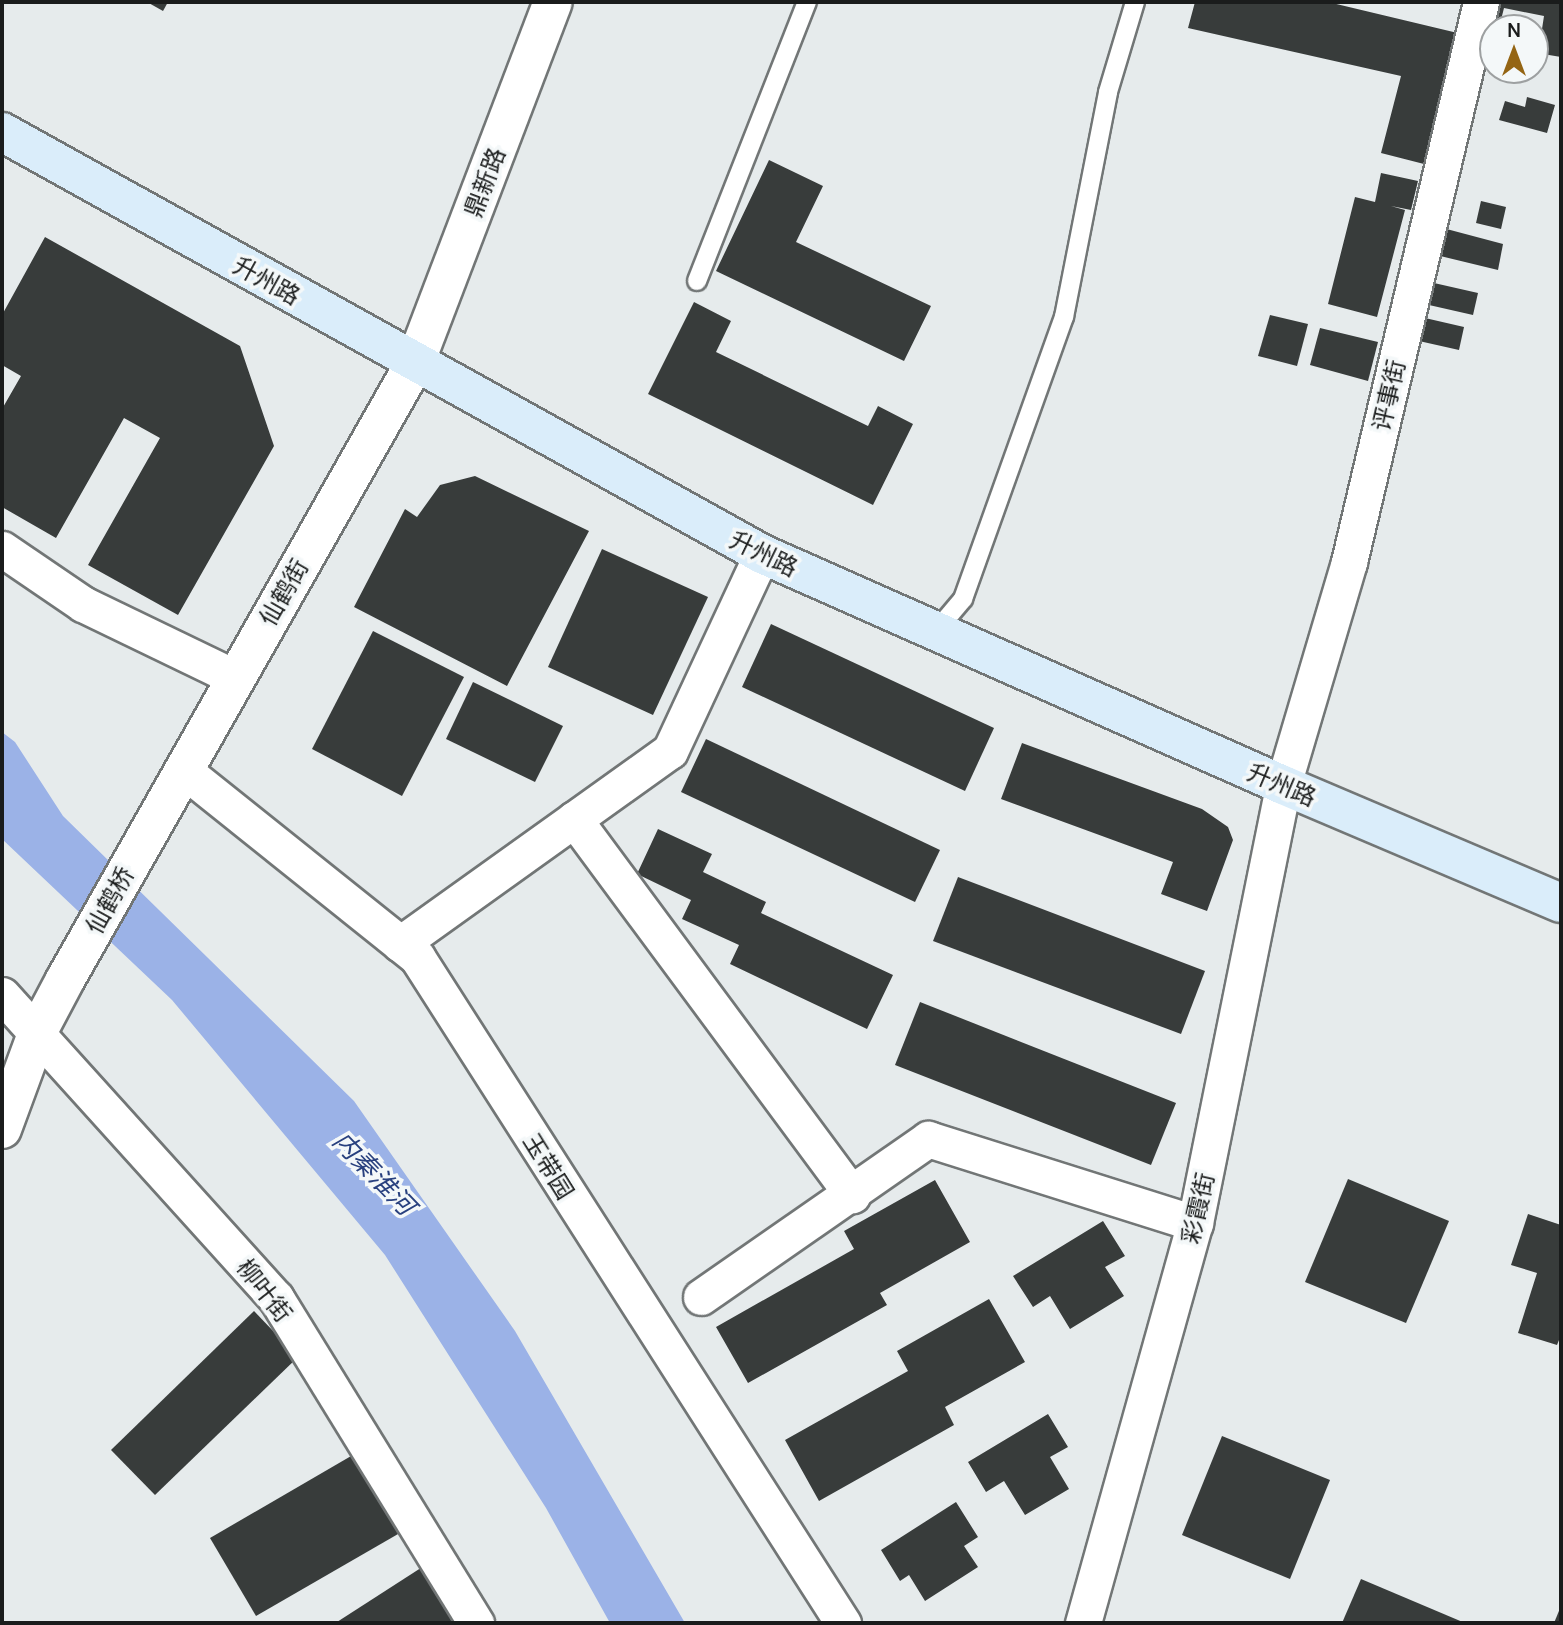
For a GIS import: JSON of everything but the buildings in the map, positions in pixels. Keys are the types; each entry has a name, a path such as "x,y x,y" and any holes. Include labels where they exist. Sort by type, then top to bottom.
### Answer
{"main road":[{"name":"升州路","path":"2,132 762,554 1283,785 1561,903"}],"street":[{"name":"鼎新路","path":"415,363 553,2"},
{"name":"评事街","path":"1283,785 1349,562 1481,2"},
{"name":"仙鹤街","path":"152,820 186,772 234,677 415,363"},
{"path":"2,549 83,604 234,677"},
{"path":"400,944 670,751 762,554"},
{"name":"玉带园","path":"186,772 417,957 843,1623"},
{"name":"彩霞街","path":"1083,1623 1195,1223 1283,785"},
{"path":"574,819 852,1195"},
{"name":"仙鹤桥","path":"38,1031 152,820"},
{"name":"柳叶街","path":"2,995 38,1031 276,1298 476,1623"},
{"path":"2,1129 38,1031"},
{"path":"701,1297 852,1195 928,1139 1195,1223"}],"lane":[{"path":"697,281 807,2"},
{"path":"936,631 963,599 1064,317 1108,92 1135,2"}],"water":[{"name":"内秦淮河","path":"2,732 15,742 63,816 354,1101 515,1331 685,1623 610,1623 546,1508 385,1255 172,1000 2,839"}]}
